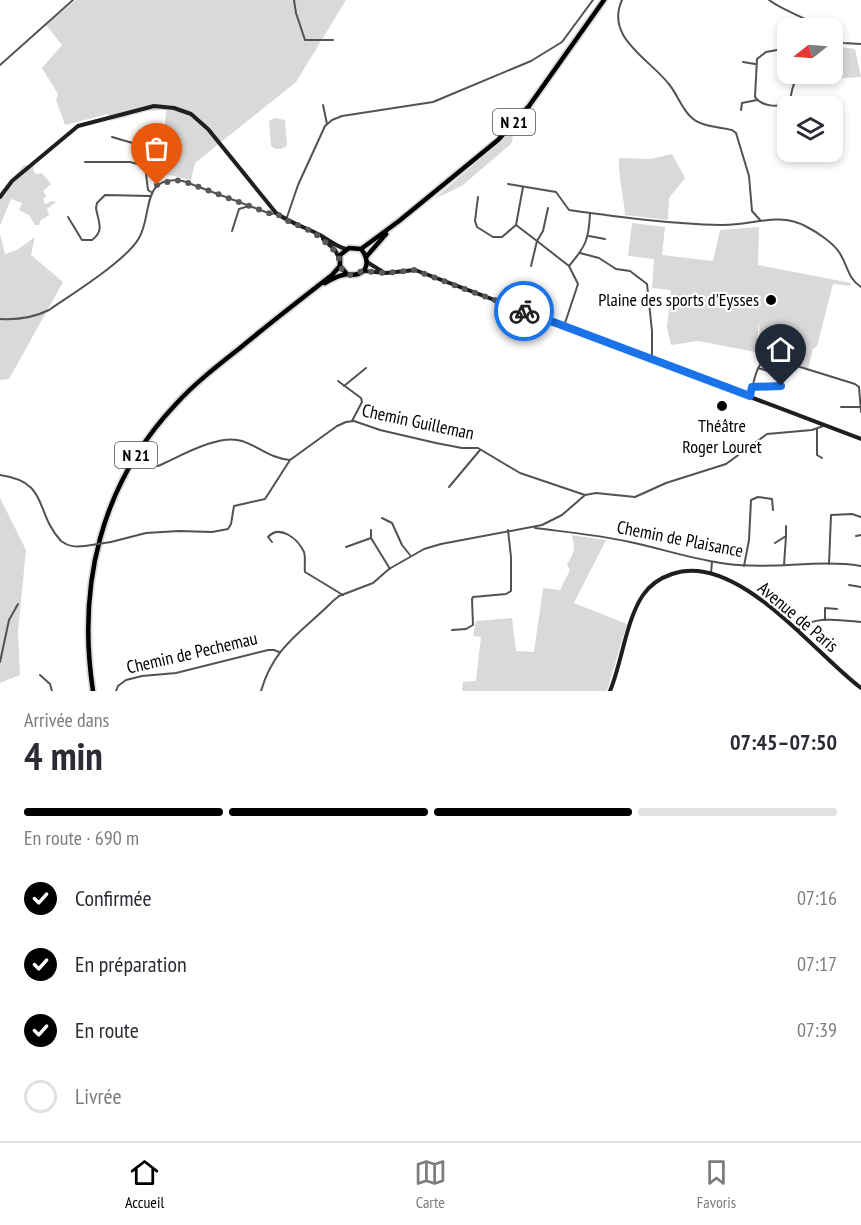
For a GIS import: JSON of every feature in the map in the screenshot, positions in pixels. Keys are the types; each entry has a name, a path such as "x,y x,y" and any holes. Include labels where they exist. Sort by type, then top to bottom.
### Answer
{"main road":[{"name":"N 21","path":"361,249 399,222 498,140 529,106 604,0"},
{"path":"0,196 12,181 78,126 154,106 174,108 191,114 208,129 276,213 334,245 346,249 353,247 361,249 367,260 386,273"},
{"name":"N 21","path":"367,260 399,222"},
{"path":"313,232 335,250 340,266 346,273 355,275 363,271 386,273 414,270 861,439"},
{"path":"339,259 346,249"},
{"path":"363,271 367,260"},
{"name":"N 21","path":"93,691 87,629 91,577 107,516 125,474 151,434 176,403 216,367 340,266"},
{"name":"N 21","path":"315,288 346,273"},
{"name":"Avenue de Paris","path":"610,691 633,616 643,595 658,580 677,572 699,571 711,573 744,589 776,612 861,688"}],"street":[{"path":"0,65 73,0"},
{"path":"294,0 305,40 333,40"},
{"path":"286,220 298,185 327,124 332,120 342,116 433,102 531,61 562,42 592,0"},
{"path":"622,0 616,18 624,36 632,47 662,75 691,118 736,133 749,176 752,211 760,219"},
{"path":"769,0 780,8 804,18"},
{"path":"843,43 861,44"},
{"path":"777,51 762,54 756,64 755,97 763,105 789,104 793,84"},
{"path":"743,62 756,64"},
{"path":"741,110 742,103 757,100"},
{"path":"323,105 327,124"},
{"path":"112,138 136,144 142,151 148,190 152,192"},
{"path":"85,162 130,162 145,166"},
{"path":"0,319 22,319 49,310 129,251 144,228 150,196 157,185 174,180 271,214 276,213"},
{"path":"508,184 556,192 569,210 590,213 724,226 760,219 786,220 809,228 839,251 850,277 861,286"},
{"path":"478,197 475,221 477,227 491,237 506,236 516,225 523,187"},
{"path":"68,217 82,240 92,240 99,234 96,208 102,197 105,195 150,196"},
{"path":"232,231 238,209 249,206"},
{"path":"531,266 537,241 543,231 548,207"},
{"path":"569,266 580,253 589,236 590,213"},
{"path":"516,225 569,266 575,277 578,287 564,326"},
{"path":"589,236 604,239"},
{"path":"536,249 544,246"},
{"path":"580,253 599,258 616,269 630,271 647,284 652,331 652,359"},
{"path":"750,396 758,368 768,357 855,384 859,387 861,412"},
{"path":"344,386 366,368"},
{"path":"752,387 781,386 782,375 758,368"},
{"path":"338,381 361,398 362,402 352,421"},
{"path":"841,406 860,407"},
{"name":"Chemin Guilleman","path":"0,475 14,477 30,485 61,541 67,546 75,547 111,542 146,533 224,531 231,524 234,506 265,499 290,460 337,426 352,421 445,445 480,449 520,473 585,495 596,493 635,497 666,483 726,464 767,434 817,429 826,425"},
{"path":"817,429 817,455 822,458"},
{"path":"158,466 210,444 235,439 276,458 290,460"},
{"path":"449,487 480,449"},
{"path":"531,528 562,515 585,495"},
{"path":"744,566 749,540 750,500 758,497 772,499 773,510"},
{"path":"830,564 831,515 852,514 861,517"},
{"path":"382,518 392,524 410,556"},
{"path":"784,565 786,526"},
{"name":"Chemin de Pechemau","path":"261,691 266,675 279,652 333,601 373,583 390,568 424,549 508,530 531,528"},
{"name":"Chemin de Plaisance","path":"531,528 630,542 712,562 744,566 830,564 861,566"},
{"path":"371,530 371,538 390,568"},
{"path":"452,630 466,629 473,625 473,597 506,594 511,591 508,530"},
{"path":"272,542 268,537 273,533 290,536 305,555 305,572 343,595"},
{"path":"856,536 861,535"},
{"path":"775,543 786,536"},
{"path":"346,547 371,538"},
{"path":"711,573 712,562"},
{"path":"849,585 861,587"},
{"path":"0,662 9,620 18,604"},
{"path":"825,620 825,608 837,609"},
{"path":"798,630 807,624 825,620 861,621"},
{"name":"Chemin de Pechemau","path":"116,691 118,686 126,680 134,678 176,673 268,650 279,652"},
{"path":"40,675 50,684 52,691"}],"shaded area":[{"path":"76,0 346,0 296,82 195,163 191,180 169,175 147,177 145,141 164,139 166,110 148,111 111,121 108,114 65,125 56,100 58,94 42,68 62,45 46,25"},
{"path":"843,47 855,49 861,77 843,78"},
{"path":"274,118 285,120 287,145 281,149 271,146 269,121"},
{"path":"513,131 512,143 463,185 433,200"},
{"path":"672,154 685,178 669,198 668,220 625,215 619,158 650,159"},
{"path":"24,165 33,166 34,172 42,173 51,184 43,191 46,196 43,199 45,204 56,202 47,209 49,215 41,220 39,225 35,225 29,215 19,210 22,203 11,199 0,226 0,192"},
{"name":"Plaine des sports d'Eysses","path":"632,223 665,227 662,255 713,261 720,230 759,227 758,265 851,283 850,286 833,284 817,346 813,349 808,369 760,350 759,321 756,352 698,341 671,345 667,327 671,290 652,288 654,259 628,256"},
{"path":"0,234 5,254 17,250 35,237 31,255 63,282 9,379 0,380"},
{"path":"0,498 26,550 18,632 20,675 0,683"},
{"path":"571,535 606,540 574,603 627,624 607,691 462,691 463,682 476,681 481,637 473,636 476,621 512,618 516,651 534,652 543,588 560,590 570,570 567,565 574,547"}],"way so far":[{"path":"157,185 174,180 183,181 271,214 276,213 321,238 335,250 342,270 350,275 363,271 386,273 414,270 524,311"}],"place":[{"name":"Plaine des sports d'Eysses","path":"771,300"},
{"name":"Théâtre Roger Louret","path":"722,406"}],"route":[{"path":"524,311 750,396 752,387 781,386"}]}
